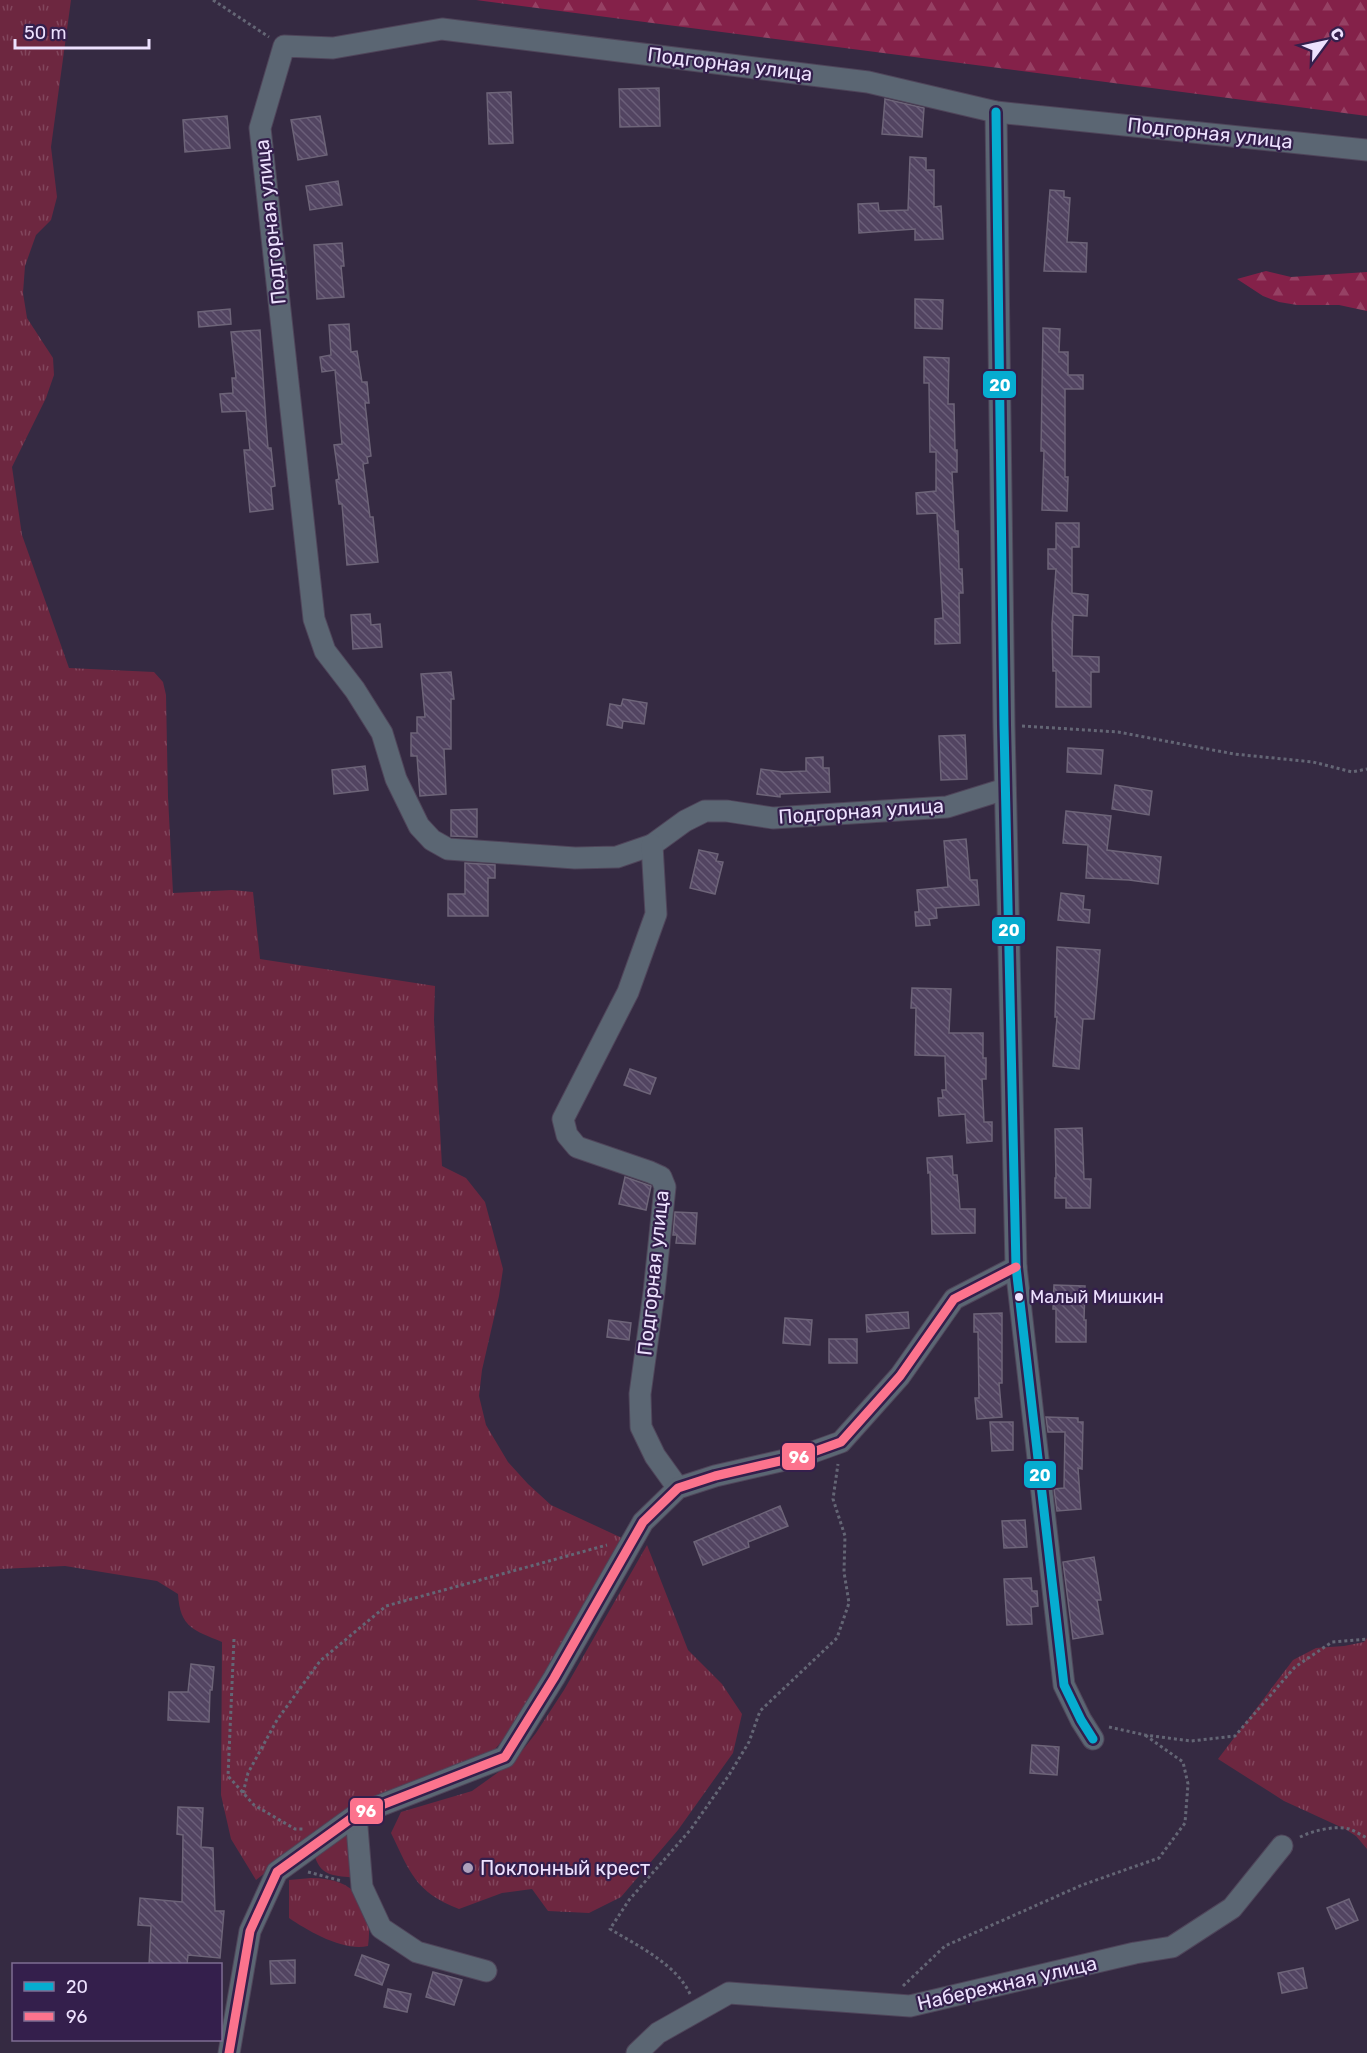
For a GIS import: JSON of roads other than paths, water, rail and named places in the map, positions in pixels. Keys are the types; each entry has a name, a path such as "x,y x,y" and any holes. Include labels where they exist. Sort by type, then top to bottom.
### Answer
{"street":[{"name":"Подгорная улица","path":"1005,789 947,807 773,818 727,811 705,811 685,821 652,844 617,857 575,858 448,849 432,840 419,826 396,778 382,733 355,690 325,651 314,619 260,128 284,46 333,48 442,29 868,82 996,112 1367,150"},
{"path":"996,112 1005,789 1016,1267 1064,1685 1081,1720 1093,1738"},
{"name":"Подгорная улица","path":"652,844 656,914 628,992 563,1119 567,1135 578,1147 662,1177 665,1187 640,1394 641,1427 655,1456 678,1488"},
{"path":"229,2053 250,1931 281,1869 356,1815 505,1757 554,1678 643,1522 678,1488 715,1476 802,1456 842,1442 900,1376 954,1299 1016,1267"},
{"path":"356,1815 362,1887 381,1928 417,1952 486,1971"},
{"name":"Набережная улица","path":"637,2053 658,2033 729,1993 910,2006 1135,1953 1172,1947 1232,1908 1282,1846"}],"place":[{"name":"Малый Мишкин","path":"1019,1297"},
{"name":"Поклонный крест","path":"468,1868"}]}
